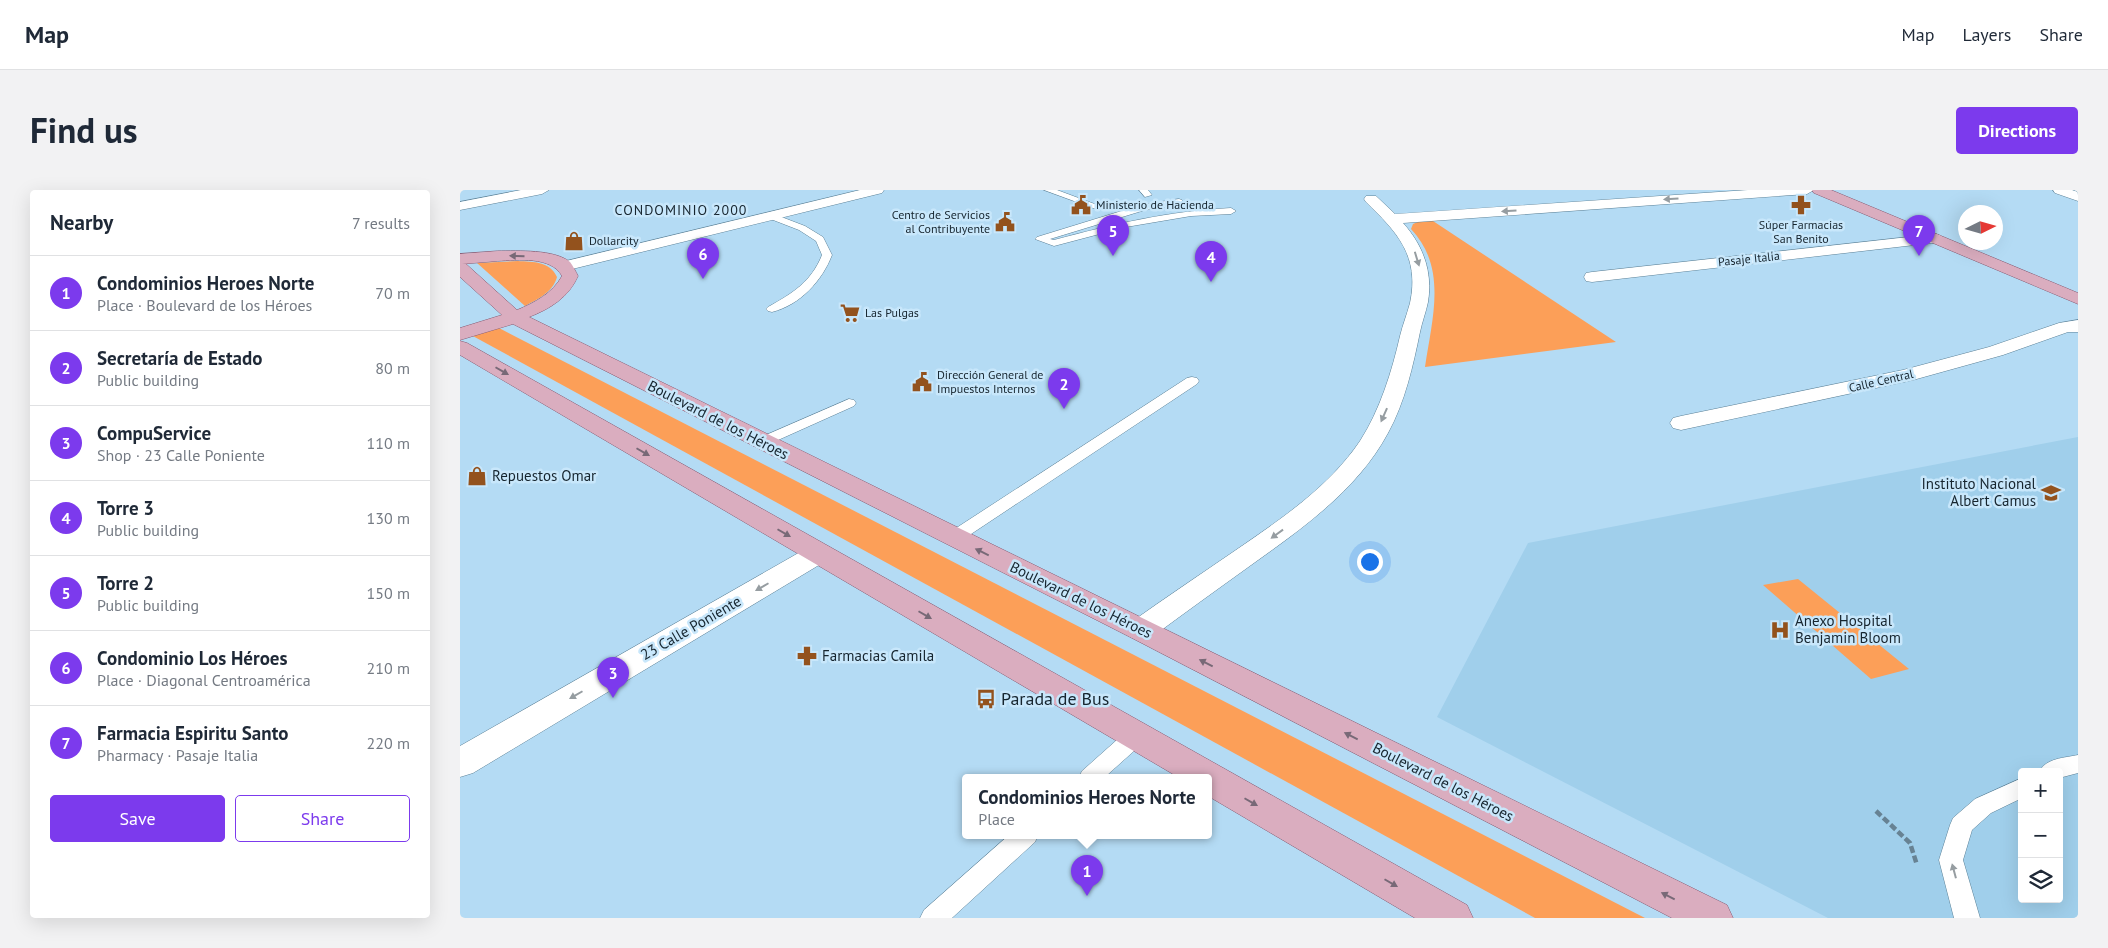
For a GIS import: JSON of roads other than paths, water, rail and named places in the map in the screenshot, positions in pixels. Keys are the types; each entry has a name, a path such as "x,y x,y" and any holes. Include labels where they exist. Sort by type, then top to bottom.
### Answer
{"main road":[{"path":"1819,190 2078,299"},
{"path":"460,259 508,256 533,257 552,260 564,266 570,276 564,288 545,302 514,317 460,334"},
{"name":"Boulevard de los Héroes","path":"460,268 514,317 1712,918"},
{"path":"460,347 1201,774"},
{"path":"1212,780 1452,918"}],"street":[{"path":"460,206 542,190"},
{"path":"564,266 877,190"},
{"path":"1391,219 1807,190"},
{"path":"2060,190 2078,197"},
{"path":"1141,630 1316,504 1349,472 1370,444 1386,412 1403,361 1418,303 1422,278 1418,259 1411,242 1370,199"},
{"name":"Pasaje Italia","path":"1592,277 1936,239"},
{"name":"Calle Central","path":"1681,424 1906,376 2066,327 2078,326"},
{"name":"23 Calle Poniente","path":"460,763 819,553"}],"lane":[{"path":"1048,190 1096,206"},
{"path":"1191,213 1175,199 1040,238 1054,243 1125,224 1191,213 1231,211"},
{"path":"771,216 802,228 820,239 827,255 822,272 800,294 772,309"},
{"path":"953,538 1192,381"},
{"path":"762,442 849,403"},
{"path":"1093,774 1136,736"},
{"path":"2060,768 2078,764"},
{"path":"1967,918 1951,860 1962,825 1983,806 2018,789"},
{"path":"933,918 1022,839"}],"place":[{"name":"Ministerio de Hacienda","path":"1081,205"},
{"name":"Súper Farmacias San Benito","path":"1801,205"},
{"name":"Centro de Servicios al Contribuyente","path":"1005,222"},
{"name":"Dollarcity","path":"574,241"},
{"name":"Torre 2","path":"1113,256"},
{"name":"Farmacia Espiritu Santo","path":"1919,256"},
{"name":"Condominio Los Héroes","path":"703,279"},
{"name":"Torre 3","path":"1211,282"},
{"name":"Las Pulgas","path":"850,313"},
{"name":"Dirección General de Impuestos Internos","path":"922,382"},
{"name":"Secretaría de Estado","path":"1064,409"},
{"name":"Repuestos Omar","path":"477,476"},
{"name":"Instituto Nacional Albert Camus","path":"2051,493"},
{"name":"Anexo Hospital Benjamin Bloom","path":"1780,630"},
{"name":"Farmacias Camila","path":"807,656"},
{"name":"CompuService","path":"613,698"},
{"name":"Parada de Bus","path":"986,699"},
{"name":"Condominios Heroes Norte","path":"1087,896"}],"district":[{"name":"CONDOMINIO 2000","path":"681,210"}]}
